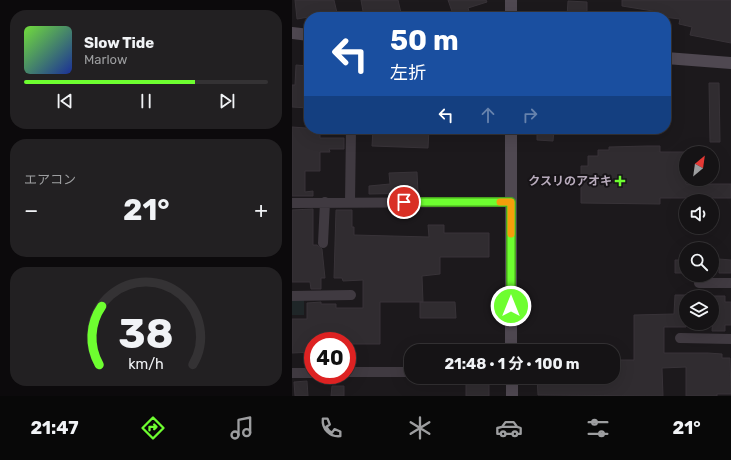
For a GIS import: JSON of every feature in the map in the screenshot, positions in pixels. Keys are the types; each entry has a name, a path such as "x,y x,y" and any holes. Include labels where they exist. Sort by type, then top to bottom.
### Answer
{"street":[{"path":"511,0 511,12"},
{"path":"292,34 304,35"},
{"path":"671,58 731,62"},
{"path":"350,202 351,134"},
{"path":"511,134 511,344"},
{"path":"292,202 511,202"},
{"path":"323,243 325,202"},
{"path":"699,283 731,283"},
{"path":"292,296 351,295"},
{"path":"680,338 731,339"},
{"path":"356,372 404,372"},
{"path":"292,374 304,373"},
{"path":"512,384 512,396"}],"shaded area":[{"path":"304,296 304,315 292,315 292,297"}],"building":[{"path":"295,0 334,0 337,12 304,12 304,18 297,19"},
{"path":"361,0 398,0 401,12 363,12"},
{"path":"448,0 486,0 487,2 468,8 469,12 452,12"},
{"path":"622,0 731,0 731,43 690,35 692,27 679,24 680,19 671,18 671,12 652,12 653,11 622,6"},
{"path":"568,1 587,2 587,12 567,12"},
{"path":"296,65 304,66 304,108 292,107 292,85 295,85"},
{"path":"709,83 719,83 720,142 710,142"},
{"path":"292,127 304,128 304,134 320,134 320,138 344,138 344,149 329,149 330,152 320,152 320,171 305,171 305,192 313,191 313,196 292,196"},
{"path":"373,134 429,134 428,148 372,146"},
{"path":"537,134 554,134 553,141 537,140"},
{"name":"クスリのアオキ","path":"660,146 660,152 679,152 679,186 719,186 719,184 731,184 731,198 719,198 719,194 679,194 679,198 660,198 660,204 581,203 581,166 588,166 588,156 598,156 598,150 609,150 609,147"},
{"path":"417,172 418,193 369,194 369,186 390,184 389,173"},
{"path":"313,209 313,245 317,245 322,249 325,278 321,278 321,289 311,289 310,282 292,282 292,210"},
{"path":"336,210 352,210 352,227 354,227 354,235 429,237 428,225 444,225 444,233 489,233 489,257 440,257 440,274 422,276 423,302 380,302 380,344 356,344 356,332 304,332 304,352 292,353 292,319 307,319 307,303 321,302 321,304 336,304 336,308 363,308 363,280 343,281 342,278 334,278"},
{"path":"719,259 731,260 731,273 719,273"},
{"path":"675,260 679,260 679,273 675,273"},
{"path":"675,295 679,295 679,327 664,327 664,353 722,354 722,358 730,358 731,394 717,394 717,396 686,396 686,367 662,368 663,396 538,395 537,384 620,384 620,360 634,360 634,315 674,314"},
{"path":"719,296 725,296 725,302 731,302 731,325 725,325 725,331 712,331 719,330"},
{"path":"420,302 455,302 456,318 420,318"},
{"path":"304,381 304,384 307,384 308,396 295,396 294,382"},
{"path":"466,384 489,384 489,396 466,396"},
{"path":"332,386 344,386 344,396 331,396"}],"slow traffic":[{"path":"500,202 511,202 511,234"}],"place":[{"name":"クスリのアオキ","path":"620,181"}],"route":[{"path":"404,202 511,202 511,306"}]}
